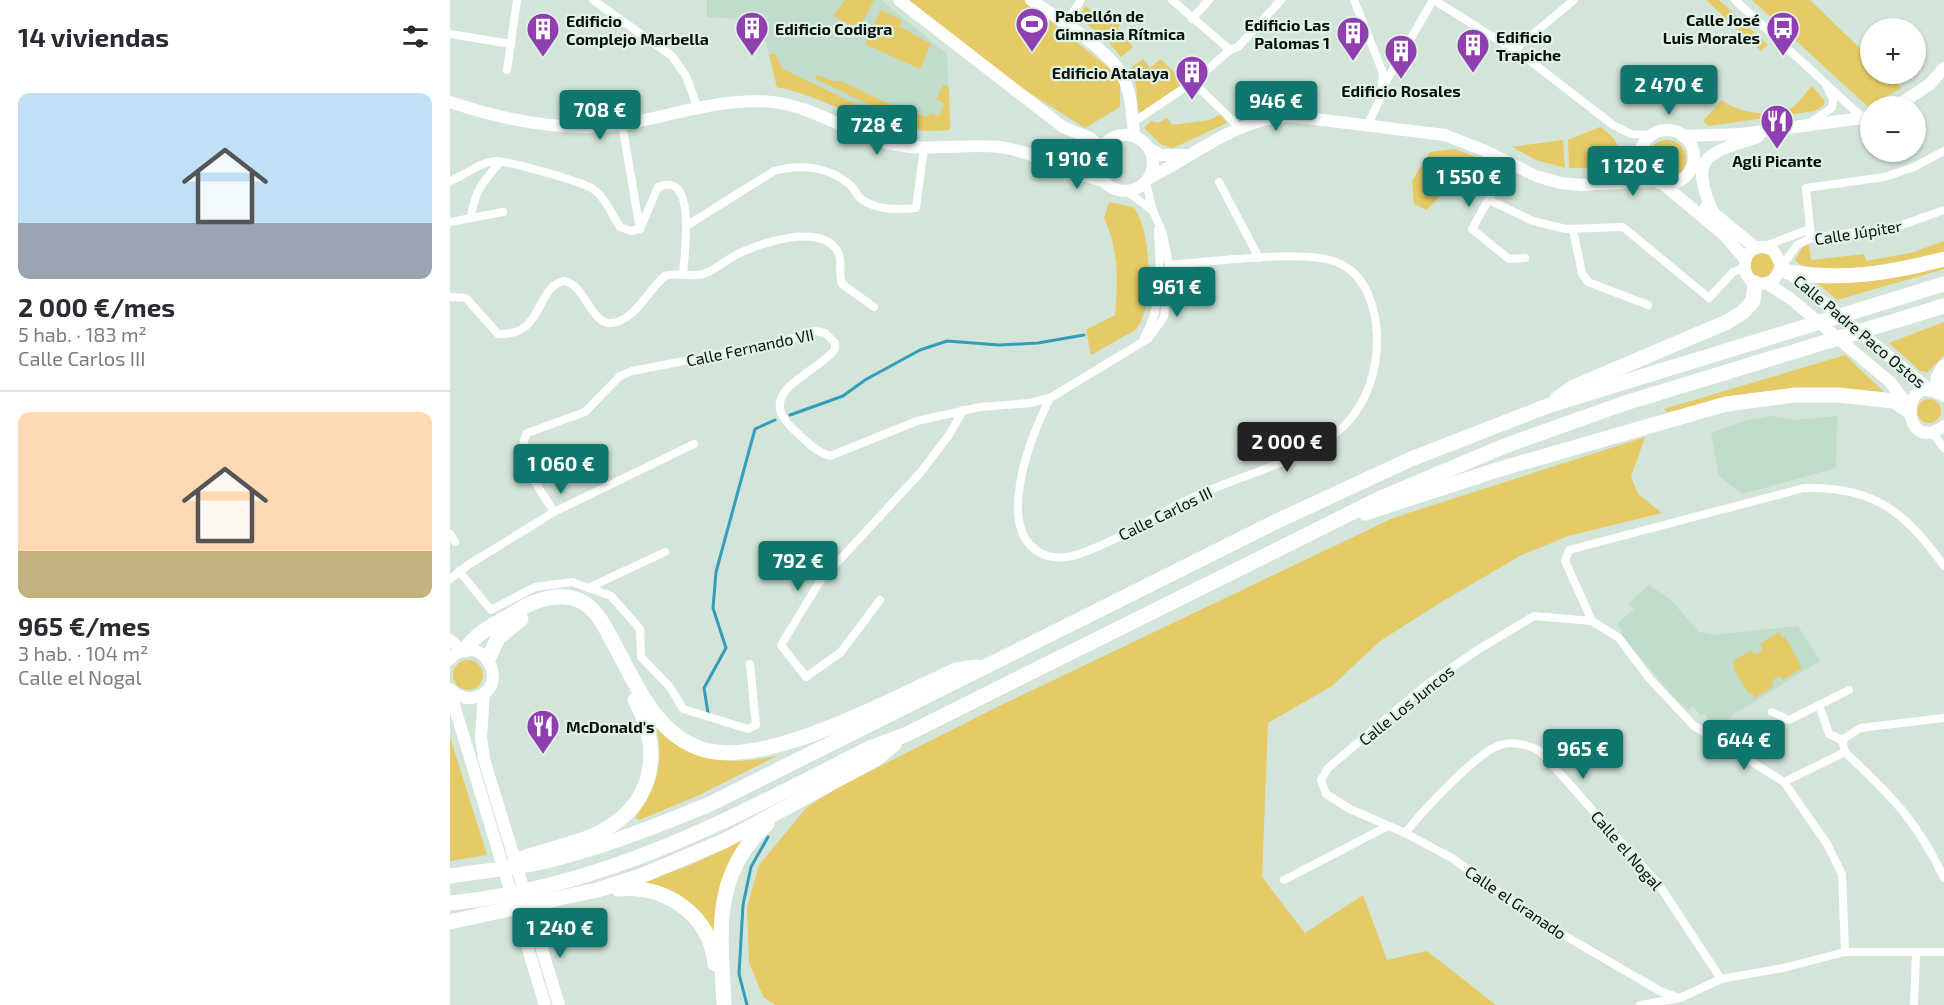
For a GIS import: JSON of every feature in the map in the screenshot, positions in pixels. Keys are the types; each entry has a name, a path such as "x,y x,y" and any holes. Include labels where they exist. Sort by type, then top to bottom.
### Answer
{"highway":[{"path":"1785,269 1829,277 1860,277 1944,259"},
{"path":"1550,405 1574,387 1646,358 1736,317 1753,301 1762,283"},
{"path":"450,876 540,862 580,852 708,805 961,680 984,666 1342,490 1411,459 1550,405 1944,284"},
{"path":"450,903 548,886 632,862 672,846 872,747 904,735 1381,498 1445,470 1570,422 1944,306"},
{"path":"1938,393 1938,378 1944,367"},
{"path":"1344,518 1386,508 1500,469 1726,404 1795,395 1838,395 1894,401 1909,409"},
{"path":"464,651 472,640 532,602 555,597 578,600 587,604 601,620 646,701 672,733 704,750 738,754 787,743 956,670 984,666"},
{"path":"488,659 498,638 535,610 557,606 584,615 598,630 645,719 652,755 651,768 642,793 629,813 588,837 537,852 497,868"},
{"path":"450,922 482,917 597,890 683,860 876,759 904,735"},
{"path":"724,1005 721,907 731,873 741,853 784,808"},
{"path":"597,890 646,889 667,894 690,912 707,933 714,956 718,1005"},
{"path":"450,929 482,917"}],"main road":[{"path":"899,0 1063,127 1099,152"},
{"path":"1031,0 1066,23 1111,61 1123,76 1129,95 1134,136"},
{"path":"1913,96 1930,84 1944,68"},
{"path":"450,102 528,123 557,126 622,124 744,102 773,102 802,109 872,138 924,148 1000,147 1063,166 1082,176 1103,181 1114,190 1128,192 1186,155 1239,127 1270,118 1290,116 1445,135 1536,176 1560,183 1581,185 1679,181 1710,147 1741,134"},
{"path":"1610,183 1627,171 1652,135 1668,130 1683,136 1741,134 1860,119"},
{"path":"1713,212 1702,184 1702,168 1708,156 1784,128"},
{"path":"1063,166 1084,165 1114,137 1134,136 1161,155 1186,155"},
{"path":"1642,148 1641,164 1644,171 1724,235 1745,264 1750,279 1762,283 1778,277 1785,269 1773,250 1759,248 1699,199 1693,166 1693,148 1683,136"},
{"path":"1148,180 1154,164 1150,149"},
{"path":"1099,152 1097,168 1103,181"},
{"path":"1745,264 1759,248"},
{"name":"Calle Padre Paco Ostos","path":"1785,269 1903,369 1938,393"},
{"name":"Calle Padre Paco Ostos","path":"1762,283 1791,299 1890,382 1909,409 1913,424 1925,432 1932,432"},
{"path":"1909,409 1919,394 1938,393"},
{"path":"1932,432 1944,426"},
{"path":"450,640 464,651"},
{"path":"450,659 464,651 478,652 488,659 493,676 484,693 482,747 502,844"},
{"path":"451,691 468,698 484,693"},
{"path":"451,691 527,923 559,1005"},
{"path":"527,923 545,1005"}],"street":[{"path":"507,70 517,0"},
{"path":"593,0 672,56 686,76 698,109"},
{"path":"1066,23 1081,0"},
{"path":"1172,0 1230,50"},
{"path":"1192,19 1209,0"},
{"path":"1354,0 1381,67 1383,88"},
{"path":"1368,124 1383,88 1434,0 1514,50 1613,125 1641,136 1652,135"},
{"path":"1514,50 1574,0"},
{"path":"1735,0 1825,84 1860,112"},
{"path":"1132,123 1193,82 1230,50 1238,47 1277,1"},
{"path":"450,34 511,44"},
{"path":"1193,82 1239,127"},
{"path":"1800,126 1825,116 1832,108 1833,99 1825,84"},
{"path":"622,124 640,229"},
{"path":"686,226 752,187 774,171 788,168 812,167 830,171 849,184 862,200 894,210 916,208 924,148"},
{"path":"1759,248 1810,234 1806,188 1885,177 1914,167 1944,151"},
{"path":"450,181 479,166 500,162 581,183 595,190 620,227 631,231 640,229"},
{"path":"471,217 474,197 481,184 500,162"},
{"path":"1509,163 1472,229 1509,259 1525,258"},
{"name":"Calle Fernando VII","path":"554,512 524,458 523,441 527,433 585,412 620,376 633,371 772,344 815,331 825,333 835,343 835,349 820,364 788,388 782,395 779,409 786,423 819,453 830,456 917,422 963,410 1030,403 1050,398 1157,330 1169,265 1163,234 1153,211 1148,180"},
{"path":"1219,182 1259,258"},
{"path":"640,229 658,187 665,184 677,186 682,191 686,226 683,275"},
{"path":"1128,192 1153,211"},
{"path":"1489,200 1533,221 1573,230 1623,227 1709,298 1733,272 1745,264"},
{"name":"Calle Júpiter","path":"1785,269 1797,245 1810,234 1896,227 1944,210"},
{"path":"450,222 503,212"},
{"name":"Calle Fernando VII","path":"1158,224 1161,308"},
{"path":"1573,230 1582,273 1588,282 1648,305"},
{"path":"450,308 452,297 466,298 498,334 512,335 523,331 560,281 573,283 598,320 608,323 627,317 665,276 698,276 736,255 778,240 794,237 816,237 827,240 840,255 840,279 845,288 874,307"},
{"path":"1160,252 1169,265"},
{"name":"Calle Carlos III","path":"1050,398 1031,439 1021,475 1019,520 1028,544 1037,552 1050,557 1062,558 1091,550 1201,494 1305,451 1329,438 1354,415 1369,386 1377,341 1373,304 1355,274 1336,262 1322,258 1259,258 1169,265"},
{"name":"Calle Fernando VII","path":"1159,290 1169,265"},
{"path":"880,600 841,652 806,677 781,645 820,581 920,472 949,435 963,410"},
{"path":"1932,432 1944,448"},
{"path":"450,579 459,571 554,512 694,444"},
{"path":"1845,952 1842,874 1827,844 1784,782 1695,726 1649,678 1619,638 1592,621 1565,561 1569,550 1804,488 1836,487 1868,496 1898,514 1923,539 1944,566"},
{"path":"588,588 665,552"},
{"path":"459,571 491,610 535,587 572,582 611,596 640,629 641,657 670,687 683,709 748,729 756,725 750,664"},
{"name":"Calle Los Juncos","path":"1350,809 1326,794 1321,780 1328,768 1426,685 1479,649 1534,616 1592,621"},
{"path":"1772,712 1789,720 1849,690"},
{"path":"1819,705 1829,734 1842,740"},
{"path":"1842,740 1860,728 1944,718"},
{"path":"1842,740 1845,752 1901,806 1917,828 1944,878"},
{"name":"Calle el Nogal","path":"1405,834 1480,758 1500,745 1531,746 1540,751 1659,885 1721,979"},
{"path":"1784,782 1845,752"},
{"name":"Calle el Granado","path":"1350,809 1388,825 1452,858 1531,916 1660,991 1680,998"},
{"path":"1284,880 1388,825"},
{"path":"1640,1005 1680,998 1721,979 1783,968 1845,952 1944,952"},
{"path":"1914,1005 1916,952"}],"shaded area":[{"path":"707,0 881,0 947,54 950,130 924,131 887,127 810,96 777,87 760,20 707,17"},
{"path":"845,0 874,0 859,29 833,16"},
{"path":"905,0 1024,0 1114,72 1120,79 1120,107 1085,128 1003,76"},
{"path":"1706,0 1719,0 1768,45 1761,51"},
{"path":"1752,0 1810,0 1860,48 1860,84 1898,84 1902,88 1886,96 1860,96 1860,100"},
{"path":"1085,6 1097,13 1099,10 1120,25 1118,28 1133,47 1121,57 1106,39 1079,18"},
{"path":"881,10 902,20 898,29 901,27 931,44 920,69 865,44"},
{"path":"769,54 775,54 783,69 909,130 875,123 811,97 777,87"},
{"path":"1143,59 1150,68 1161,59 1185,83 1141,113 1138,111 1136,85 1128,70"},
{"path":"818,75 833,81 841,81 885,102 927,117 930,113 939,116 944,103 936,99 943,85 949,87 950,130 924,131 814,78"},
{"path":"1812,86 1825,101 1824,105 1815,111 1708,126 1703,121 1722,100 1728,105 1756,113 1786,111 1796,105"},
{"path":"1221,114 1227,123 1173,148 1162,145 1144,128 1151,121 1158,123 1167,118 1172,125 1210,120"},
{"path":"1600,127 1618,146 1617,161 1604,168 1569,168 1568,140"},
{"path":"1563,140 1565,168 1536,160 1512,147"},
{"path":"1667,140 1681,145 1686,159 1681,173 1667,178 1653,173 1648,159 1653,145"},
{"path":"1454,149 1488,161 1459,188 1442,194 1427,210 1414,204 1412,181 1430,152"},
{"path":"1109,202 1133,207 1139,217 1144,232 1149,269 1146,306 1135,330 1091,355 1086,330 1115,315 1117,289 1115,254 1104,218"},
{"path":"1944,241 1944,252 1867,268 1823,270 1806,267 1795,260 1804,245 1809,245 1811,260 1864,254 1866,261 1911,253"},
{"path":"1762,253 1767,254 1773,260 1773,270 1767,276 1762,277 1757,276 1751,270 1750,265 1751,260 1757,254"},
{"path":"1944,265 1944,269 1837,300 1815,281"},
{"path":"1944,322 1944,355 1928,372 1920,371 1889,343"},
{"path":"1845,355 1884,392 1827,389 1708,403 1667,412 1664,409"},
{"path":"1929,399 1938,402 1941,411 1938,420 1929,423 1920,420 1917,411 1920,402"},
{"path":"1771,416 1795,420 1837,416 1836,468 1742,494 1719,476 1711,433 1744,421"},
{"path":"1645,437 1631,477 1638,494 1662,513 1568,536 1520,556 1380,641 1332,686 1268,723 1262,877 1305,933 1363,895 1387,960 1427,951 1496,1005 776,1005 764,998 749,963 747,907 759,865 807,807 839,787 997,707 1393,518"},
{"path":"1649,585 1671,600 1699,632 1714,635 1798,626 1820,661 1733,715 1718,730 1704,714 1701,716 1693,706 1689,710 1674,697 1620,634 1623,631 1617,624 1634,609 1629,603"},
{"path":"1779,632 1782,638 1785,636 1802,668 1783,680 1780,676 1771,681 1774,686 1755,698 1752,693 1749,694 1733,668 1735,667 1732,662 1751,650 1755,655 1763,650 1760,644"},
{"path":"468,660 478,665 483,675 478,685 468,690 458,685 453,675 458,665"},
{"path":"656,725 685,747 712,758 741,761 777,756 697,796 639,820 636,818 637,815 650,794 659,761"},
{"path":"450,737 487,855 450,861"},
{"path":"742,841 719,952 665,889 645,882 693,864"}],"waterway":[{"path":"790,415 843,396 865,380 920,350 947,341 999,345 1038,343 1084,335"},
{"path":"708,713 704,688 726,648 713,608 716,572 755,429 775,420"},
{"path":"747,1005 739,974 743,905 751,867 768,837"}],"place":[{"name":"Pabellón de Gimnasia Rítmica","path":"1032,53"},
{"name":"Edificio Codigra","path":"752,57"},
{"name":"Calle José Luis Morales","path":"1783,57"},
{"name":"Edificio Complejo Marbella","path":"543,58"},
{"name":"Edificio Las Palomas 1","path":"1353,62"},
{"name":"Edificio Trapiche","path":"1473,74"},
{"name":"Edificio Rosales","path":"1401,80"},
{"name":"Edificio Atalaya","path":"1192,101"},
{"name":"Agli Picante","path":"1777,150"},
{"name":"McDonald's","path":"543,755"}]}
